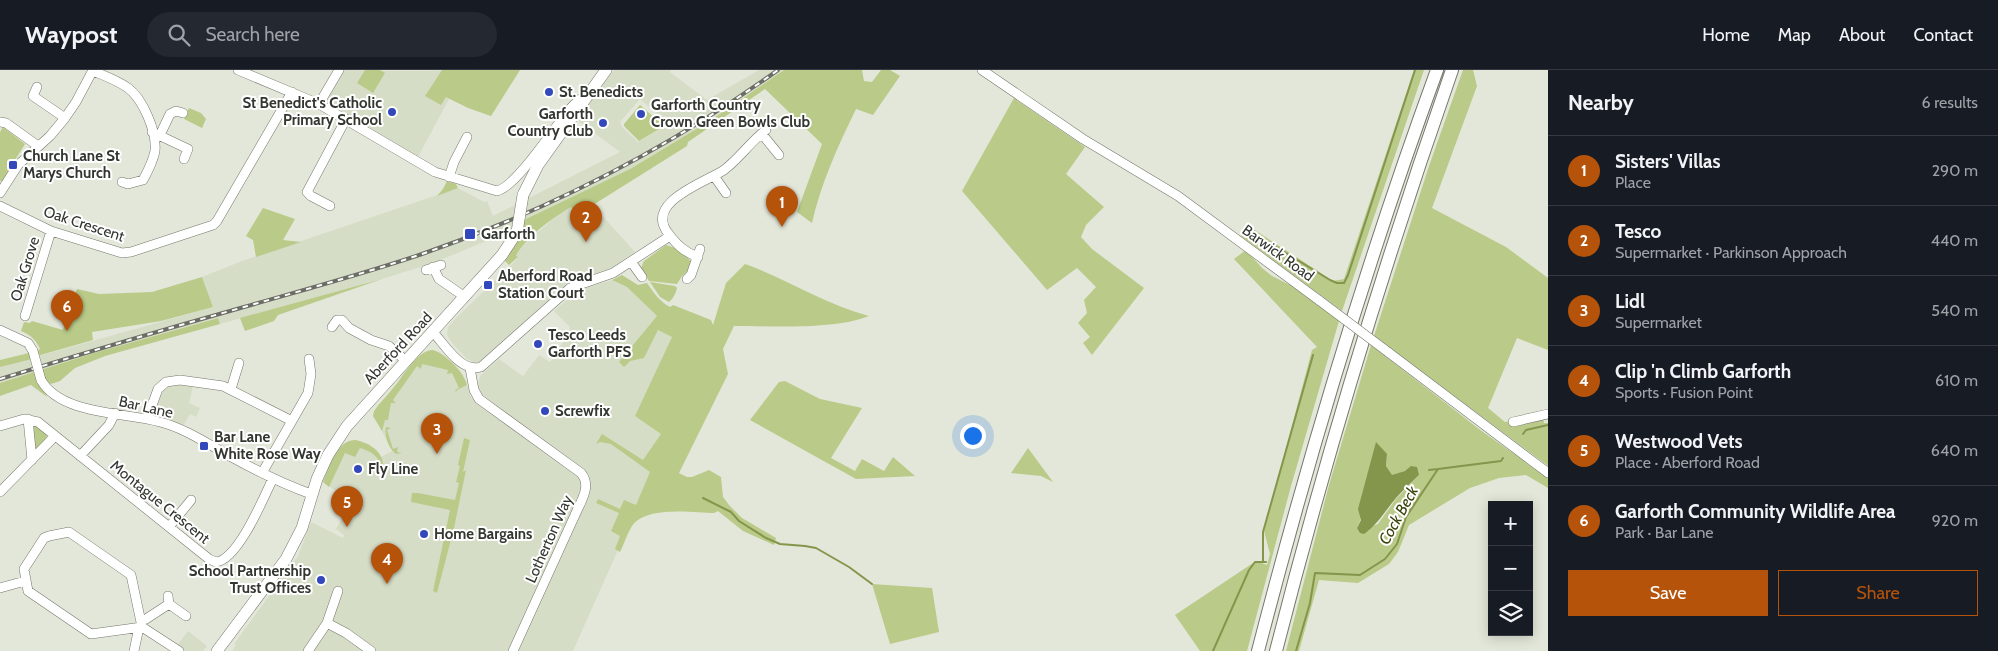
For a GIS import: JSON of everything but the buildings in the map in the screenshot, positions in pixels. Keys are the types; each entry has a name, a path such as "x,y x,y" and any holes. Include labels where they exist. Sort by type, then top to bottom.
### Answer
{"highway":[{"path":"1258,651 1310,457 1341,354 1367,270 1437,70"},
{"path":"1276,651 1326,461 1350,380 1405,206 1452,70"}],"main road":[{"name":"Aberford Road","path":"217,651 286,559 302,528 311,494 325,460 347,426 502,255 517,232 522,195 538,164 606,70"}],"street":[{"path":"0,193 18,165 50,136 65,118 80,96 93,70 129,89 140,101 156,133 155,150 143,180 128,184 122,182"},
{"path":"238,70 319,104 428,169 494,190 500,190 509,184 535,156 571,107 592,89"},
{"path":"319,104 339,70"},
{"name":"Barwick Road","path":"982,70 1082,139 1178,196 1548,473"},
{"path":"37,87 34,96 65,118"},
{"name":"Oak Crescent","path":"0,206 51,231 118,252 127,253 214,224 292,92"},
{"path":"156,133 170,114 176,111 183,113"},
{"path":"330,206 307,192 346,119"},
{"path":"0,122 35,142 38,146"},
{"path":"687,279 691,275 699,253 685,251 665,230 664,212 669,203 680,194 725,169 764,132 778,156"},
{"path":"156,133 190,146 184,159"},
{"path":"449,177 467,136"},
{"path":"714,176 726,193"},
{"name":"Oak Grove","path":"25,316 51,231"},
{"path":"433,332 463,365 476,368 485,364 570,288 608,276 670,236"},
{"path":"632,262 642,277"},
{"path":"433,267 439,280 465,297"},
{"path":"332,327 337,320 342,320 349,328 371,340 389,346 406,361"},
{"name":"Bar Lane","path":"0,330 28,343 33,351 41,380 46,388 62,400 82,407 162,422 190,434 262,473 311,494"},
{"path":"262,473 309,388 311,374 309,359"},
{"path":"231,390 239,363"},
{"name":"Lotherton Way","path":"470,368 474,390 479,399 580,473 586,482 586,488 579,508 513,651"},
{"path":"147,419 156,393 166,382 180,380 201,382 231,390 292,421"},
{"path":"80,456 109,425 115,413"},
{"path":"1513,422 1548,414"},
{"path":"0,426 28,419 32,460"},
{"name":"Montague Crescent","path":"28,419 38,422 208,559 216,562 224,560 252,521 273,478"},
{"path":"0,492 55,436"},
{"path":"168,527 191,500"},
{"path":"141,625 91,634 30,593 23,572 46,537 69,532 131,575 141,625 179,651"},
{"path":"0,588 25,581"},
{"path":"308,651 327,623 338,590"},
{"path":"134,651 141,625 146,618 169,600 186,616"},
{"path":"327,623 346,633 371,651"}],"shaded area":[{"name":"St Benedict's Catholic Primary School","path":"345,70 520,70 491,116 449,99 418,157 328,102 328,98"},
{"path":"365,70 380,70 385,73 373,93 357,83"},
{"path":"442,70 520,70 491,116 468,108 446,97 441,105 425,96"},
{"path":"614,70 671,70 670,72 707,100 759,70 784,70 708,122 630,169 524,220 513,230 433,263 220,324 217,318 94,353 0,383 0,367 213,307 202,277 242,261 458,188 484,202 487,201 493,216 620,152 577,120","holes":["640,99 660,116 666,125 638,142 622,127 620,122"]},
{"path":"784,70 862,70 864,81 872,82 881,70 890,70 900,76 873,115 856,109 825,179 812,223 797,212 822,144 765,89 688,142 687,146 593,205 590,202 577,214 571,207 564,211 532,235 520,249 516,256 518,257 509,265 504,260 520,237 524,220 630,169 708,122"},
{"path":"1414,70 1424,70 1342,311 1241,235 1247,225 1333,281 1344,279"},
{"path":"1463,70 1473,70 1477,86 1432,208 1506,247 1548,278 1548,350 1517,338 1488,408 1505,422 1542,415 1544,423 1548,423 1548,466 1374,336 1429,166"},
{"path":"1014,98 1085,147 1066,174 1104,207 1086,225 1081,237 1092,249 1144,288 1092,355 1083,343 1090,337 1078,323 1087,313 1084,300 1096,287 1077,268 1047,290 962,191"},
{"name":"Garforth Country Crown Green Bowls Club","path":"640,105 664,126 639,141 624,124"},
{"path":"189,108 201,113 206,119 202,128 184,119"},
{"path":"3,127 25,144 2,181 0,181 0,132"},
{"path":"447,181 456,184 458,188 437,196 443,189"},
{"path":"590,202 635,252 611,268 566,284 480,362 475,363 467,359 447,335 448,327 518,258 516,256 520,247 559,214 571,207"},
{"path":"263,208 295,219 283,240 301,242 256,257 253,240 246,236"},
{"path":"666,245 675,248 691,261 691,268 682,276 677,284 649,281 641,268 644,261"},
{"path":"1246,250 1272,276 1292,286 1339,321 1291,486 1247,651 1200,651 1175,615 1256,561 1267,565 1270,554 1264,531 1312,350 1317,347 1234,259"},
{"path":"745,264 837,305 869,316 821,325 784,327 734,326 723,349 728,374 679,473 692,477 709,470 721,477 723,497 729,505 742,518 776,538 774,545 743,531 718,511 714,513 682,511 647,515 638,520 630,529 620,552 615,549 620,536 611,531 619,513 596,503 598,499 620,509 624,500 636,505 650,472 611,444 600,442 596,444 602,434 643,460 661,434 635,416 672,337 658,330 644,358 630,361 624,367 619,362 657,316 627,287 612,280 622,275 638,285 647,283 657,297 666,305 670,307 673,305 711,320 713,325 726,283"},
{"path":"202,277 213,307 161,321 92,332 93,340 37,356 37,351 40,349 37,343 21,331 24,322 30,323 32,321 63,330 77,289 99,294 152,292"},
{"path":"382,279 278,315 274,321 245,331 240,318"},
{"path":"612,280 627,287 657,316 666,305 717,328 573,651 232,651 236,645 234,644 298,556 311,522 343,538 344,535 336,529 351,501 323,482 336,454 342,445 348,441 355,440 369,444 381,457 392,451 373,414 396,386 403,373 423,353 433,350 440,353 461,372 471,397 480,405 482,394 478,386 480,376 499,359 523,376 539,355 550,362 568,335 570,327 554,311 578,290"},
{"path":"650,282 675,286 677,288 672,299 669,302 660,297"},
{"path":"218,318 220,324 105,356 75,368 60,381 51,384 44,378 38,380 47,397 31,385 0,396 0,383 94,353"},
{"path":"1371,345 1479,429 1548,478 1548,488 1526,475 1499,478 1470,488 1409,525 1398,552 1389,564 1358,583 1319,580 1299,651 1286,651 1329,485","holes":["1387,454 1386,466 1392,476 1405,471 1419,475 1396,499 1378,524 1368,531 1357,528"]},
{"path":"433,350 454,364 467,385 456,392 455,390 459,388 452,373 447,374 448,370 422,364 421,369 417,366 393,400 396,403 391,403 388,420 385,420 382,431 373,416 374,411 411,364 422,354"},
{"path":"29,353 32,359 0,367 0,360"},
{"path":"785,381 820,399 862,408 831,458 855,471 862,459 884,471 893,457 915,476 856,479 750,420 779,382"},
{"path":"174,384 193,386 189,403 200,408 196,417 190,414 183,426 158,416 155,412 163,391"},
{"path":"34,424 46,433 47,438 45,438 45,442 38,450 34,450"},
{"path":"386,427 391,428 387,430 393,449 398,447 397,452 402,453 396,454 389,446 386,438"},
{"path":"464,438 470,440 463,472 466,470 454,528 437,593 433,591 450,510 411,502 412,493 455,500 459,483 456,482 460,466 458,465"},
{"path":"355,440 366,443 379,453 382,458 383,469 377,458 368,451 360,448 355,457 345,453 329,487 323,482 334,456 343,445"},
{"path":"1376,442 1387,454 1386,466 1392,475 1405,471 1411,466 1417,467 1419,475 1364,534 1360,533 1357,528 1361,520 1358,509"},
{"path":"1028,448 1053,482 1041,476 1011,473"},
{"path":"872,584 932,588 939,632 890,644"},
{"path":"188,631 207,646 203,651 173,651"}],"waterway":[{"path":"1250,231 1330,280 1344,283 1415,70"},
{"path":"1263,562 1263,532 1313,355"},
{"name":"Cock Beck","path":"1523,434 1526,430 1548,425"},
{"name":"Cock Beck","path":"1296,651 1310,603 1315,573 1360,575 1385,559 1397,544 1406,517 1438,469 1501,461 1503,458"},
{"name":"Cock Beck","path":"1429,470 1438,469"},
{"path":"703,498 731,512 739,521 766,538 780,544 816,548 849,567 872,584"},
{"path":"1213,651 1249,570 1255,562 1266,562"}],"railway":[{"path":"0,379 152,333 333,282 469,237 516,218 607,175 694,125 778,70"}],"place":[{"name":"St. Benedicts","path":"549,92"},
{"name":"St Benedict's Catholic Primary School","path":"392,112"},
{"name":"Garforth Country Crown Green Bowls Club","path":"641,114"},
{"name":"Garforth Country Club","path":"603,123"},
{"name":"Church Lane St Marys Church","path":"13,165"},
{"name":"Sisters' Villas","path":"782,227"},
{"name":"Garforth","path":"470,234"},
{"name":"Tesco","path":"586,242"},
{"name":"Aberford Road Station Court","path":"488,285"},
{"name":"Garforth Community Wildlife Area","path":"67,331"},
{"name":"Tesco Leeds Garforth PFS","path":"538,344"},
{"name":"Screwfix","path":"545,411"},
{"name":"Bar Lane White Rose Way","path":"204,446"},
{"name":"Lidl","path":"437,454"},
{"name":"Fly Line","path":"358,469"},
{"name":"Westwood Vets","path":"347,527"},
{"name":"Home Bargains","path":"424,534"},
{"name":"School Partnership Trust Offices","path":"321,580"},
{"name":"Clip 'n Climb Garforth","path":"387,584"}]}
